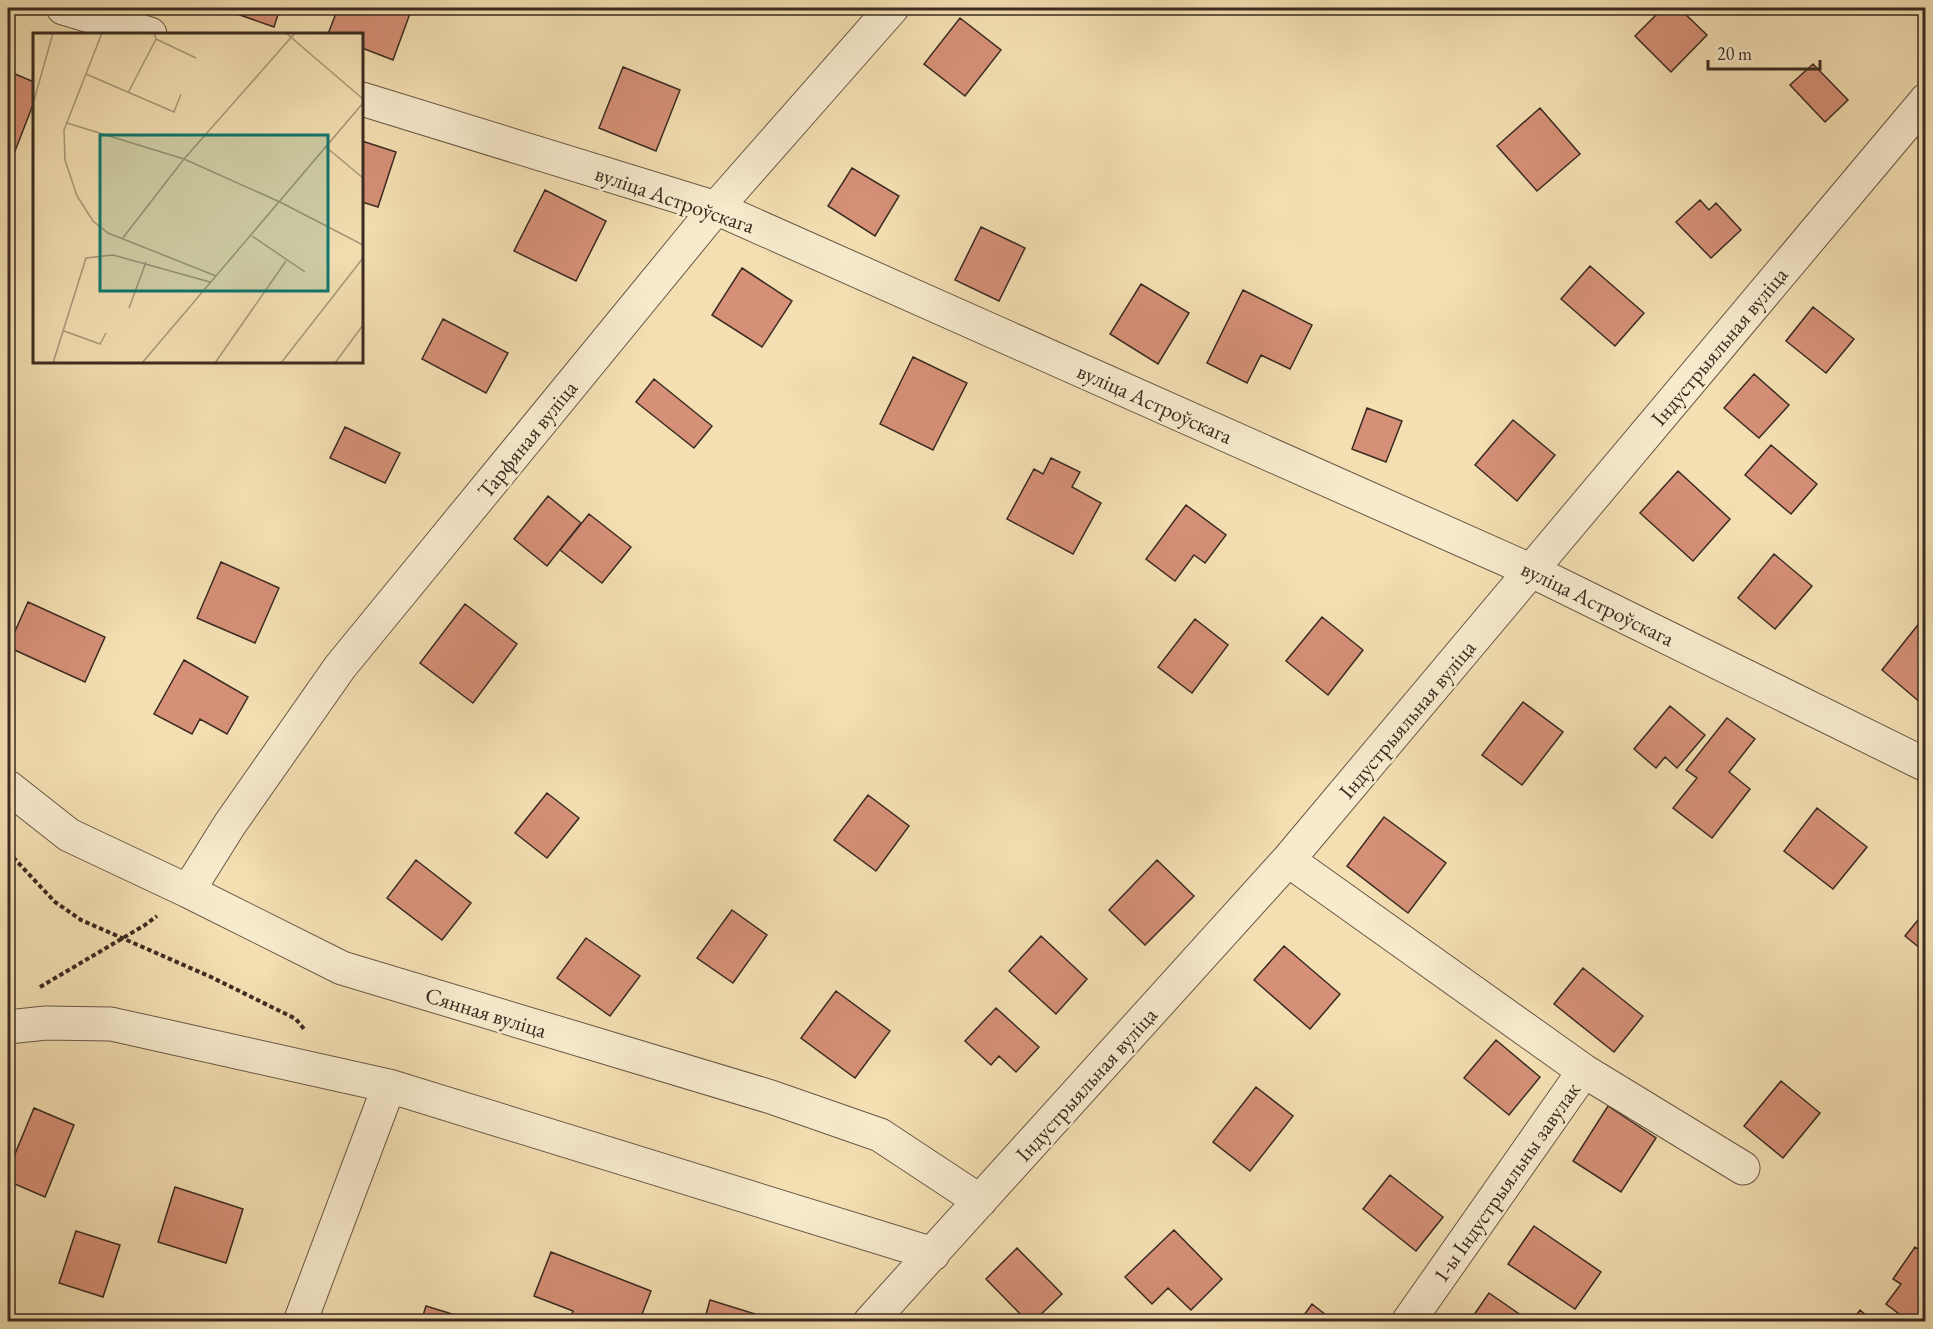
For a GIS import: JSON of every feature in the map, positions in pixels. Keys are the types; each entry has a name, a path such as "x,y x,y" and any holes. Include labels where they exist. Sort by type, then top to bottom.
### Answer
{"street":[{"path":"63,8 147,33"},
{"name":"Тарфяная вуліца","path":"188,891 230,824 340,667 716,208 892,8"},
{"name":"вуліца Астроўскага","path":"363,99 716,208 1532,570 1926,765"},
{"name":"Індустрыяльная вуліца","path":"870,1322 1287,860 1924,105"},
{"name":"Сянная вуліца","path":"8,787 69,835 342,968 771,1097 880,1135 980,1201"},
{"path":"1287,860 1584,1071 1743,1168"},
{"path":"8,1027 46,1023 111,1024 389,1086 933,1254"},
{"name":"1-ы Індустрыяльны завулак","path":"1408,1322 1584,1071"},
{"path":"300,1322 389,1086"}],"path":[{"path":"8,852 55,902 81,920 212,977 296,1019 311,1038 326,1072"},
{"path":"34,990 145,925 188,891"}],"building":[{"path":"220,8 280,8 274,27"},
{"path":"338,8 412,8 393,60 363,48 363,33 328,33"},
{"path":"1663,8 1679,8 1707,35 1671,72 1635,36"},
{"path":"960,18 1001,50 965,96 924,64"},
{"path":"1813,64 1848,100 1825,122 1790,85"},
{"path":"623,67 680,90 656,151 599,128"},
{"path":"8,71 33,82 33,105 15,151 8,148"},
{"path":"1540,108 1580,154 1537,191 1497,146"},
{"path":"363,141 396,152 378,207 363,202"},
{"path":"852,168 899,196 875,236 828,206"},
{"path":"545,190 606,221 576,281 514,251"},
{"path":"1700,200 1709,210 1716,203 1741,230 1711,258 1676,222"},
{"path":"981,227 1025,248 999,301 955,280"},
{"path":"1590,266 1644,313 1615,346 1561,299"},
{"path":"742,268 792,301 762,347 712,315"},
{"path":"1141,284 1189,313 1158,364 1110,334"},
{"path":"1243,290 1312,325 1290,369 1261,355 1247,383 1207,363"},
{"path":"1813,307 1854,339 1826,373 1786,341"},
{"path":"443,319 508,353 486,393 422,359"},
{"path":"913,357 967,383 933,450 880,424"},
{"path":"1754,374 1789,405 1759,438 1724,408"},
{"path":"654,379 712,426 694,448 636,402"},
{"path":"1367,408 1402,421 1386,462 1352,449"},
{"path":"1513,420 1555,455 1517,501 1475,465"},
{"path":"345,427 400,453 385,483 330,458"},
{"path":"1771,445 1817,484 1791,514 1745,475"},
{"path":"1051,458 1080,472 1072,487 1101,503 1073,554 1007,519 1034,469 1043,474"},
{"path":"1678,471 1730,519 1693,561 1640,513"},
{"path":"548,496 581,523 547,566 514,539"},
{"path":"1186,505 1226,535 1205,563 1194,555 1175,581 1146,559"},
{"path":"589,514 631,547 602,583 560,550"},
{"path":"1774,554 1812,586 1775,629 1738,598"},
{"path":"221,562 279,588 255,643 197,618"},
{"path":"28,602 105,637 85,682 8,647"},
{"path":"465,604 517,644 473,703 420,663"},
{"path":"1322,617 1363,650 1328,695 1286,661"},
{"path":"1195,619 1228,645 1192,693 1158,667"},
{"path":"1921,621 1926,624 1926,698 1921,703 1882,670"},
{"path":"184,660 248,697 227,734 200,719 192,734 154,714"},
{"path":"1523,702 1563,732 1522,785 1482,755"},
{"path":"1670,706 1705,735 1677,768 1665,757 1656,768 1634,749"},
{"path":"1727,718 1755,739 1729,772 1750,789 1712,838 1673,808 1697,778 1686,770"},
{"path":"547,793 579,818 547,858 515,833"},
{"path":"868,795 909,826 876,871 834,840"},
{"path":"1817,808 1867,847 1833,889 1784,851"},
{"path":"1384,817 1446,863 1408,913 1347,866"},
{"path":"416,860 471,903 442,940 387,898"},
{"path":"1157,860 1194,896 1145,945 1109,910"},
{"path":"732,910 767,935 733,983 697,958"},
{"path":"1926,910 1926,953 1905,936"},
{"path":"1041,936 1087,979 1056,1014 1009,971"},
{"path":"586,938 640,976 610,1016 557,978"},
{"path":"1284,946 1340,994 1310,1029 1254,980"},
{"path":"1583,968 1643,1016 1614,1052 1554,1004"},
{"path":"836,991 890,1031 855,1078 801,1038"},
{"path":"996,1008 1039,1047 1016,1072 999,1056 991,1065 965,1041"},
{"path":"1496,1040 1540,1077 1509,1115 1464,1078"},
{"path":"1781,1081 1820,1113 1783,1158 1744,1126"},
{"path":"1256,1087 1293,1116 1250,1171 1213,1142"},
{"path":"1608,1106 1656,1138 1621,1192 1573,1161"},
{"path":"34,1108 74,1125 45,1197 8,1181 8,1171"},
{"path":"1390,1175 1443,1217 1416,1251 1363,1209"},
{"path":"175,1187 243,1209 226,1263 158,1242"},
{"path":"1534,1226 1601,1272 1575,1309 1508,1264"},
{"path":"1174,1230 1222,1279 1191,1310 1168,1288 1152,1304 1125,1277"},
{"path":"76,1231 120,1245 103,1297 59,1283"},
{"path":"1915,1247 1926,1255 1926,1322 1910,1322 1886,1304 1901,1284 1893,1279"},
{"path":"1017,1248 1062,1294 1033,1322 1028,1322 986,1279"},
{"path":"551,1252 651,1291 639,1322 569,1322 573,1311 534,1296"},
{"path":"1489,1293 1531,1322 1469,1322"},
{"path":"710,1300 755,1314 752,1322 704,1322"},
{"path":"1312,1304 1335,1322 1299,1322"},
{"path":"426,1306 478,1322 421,1322"},
{"path":"1860,1310 1874,1322 1851,1322"}]}
